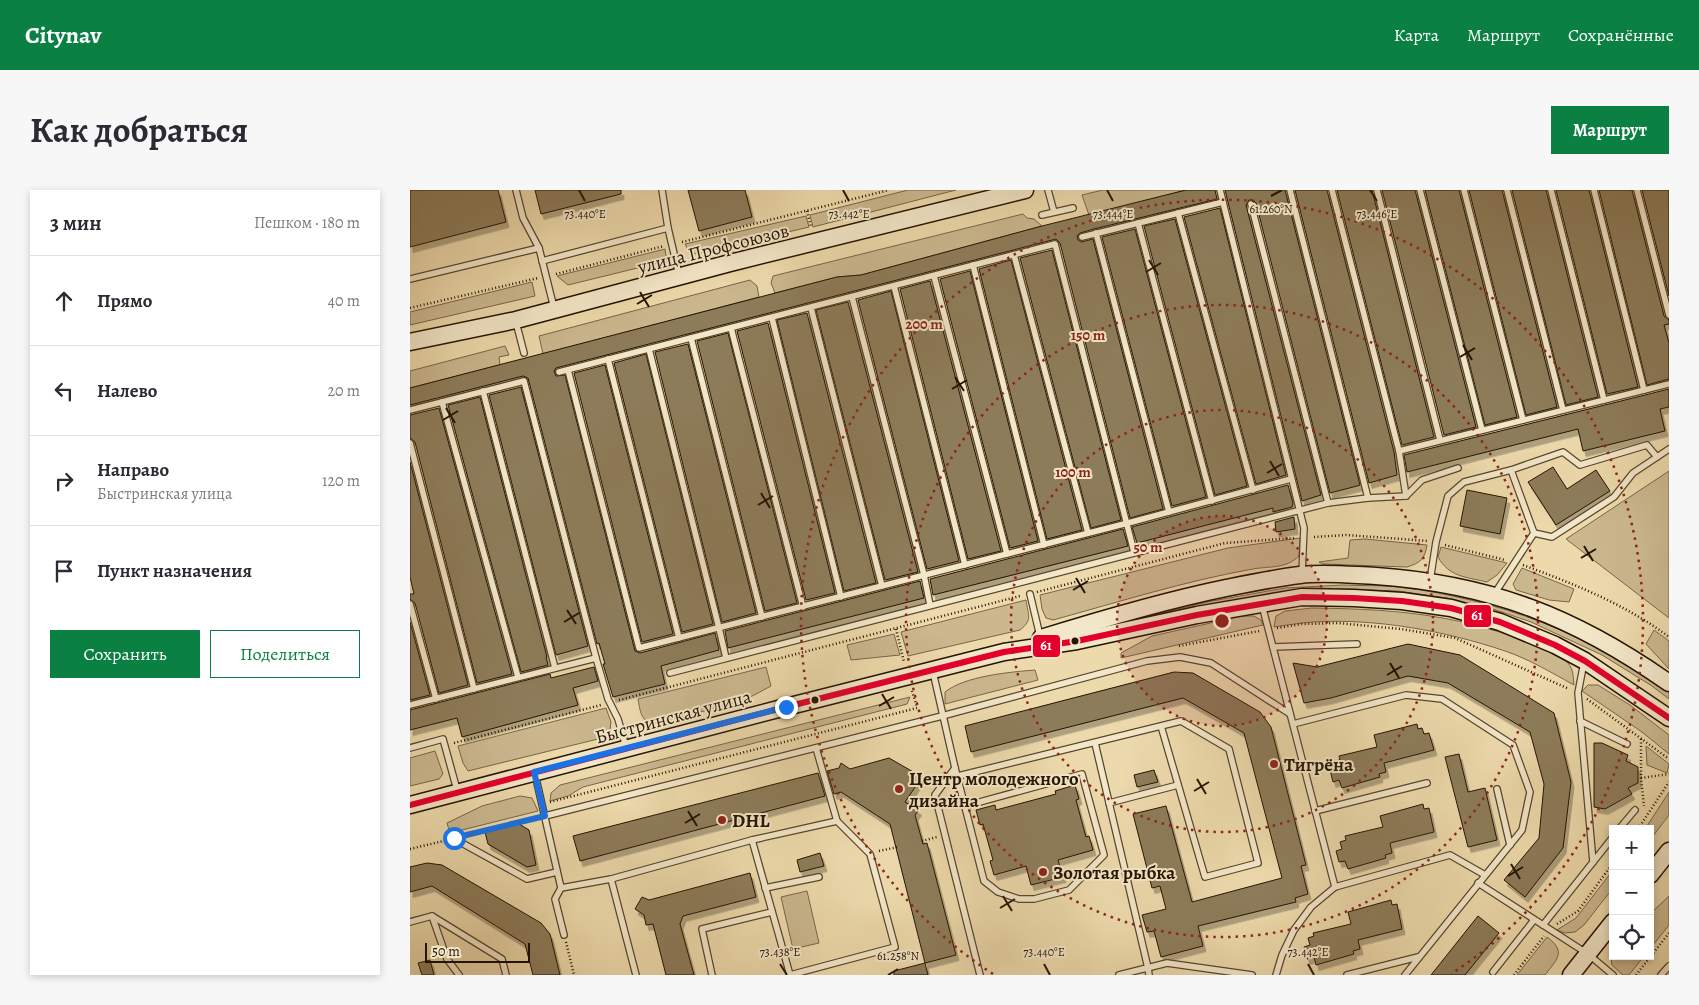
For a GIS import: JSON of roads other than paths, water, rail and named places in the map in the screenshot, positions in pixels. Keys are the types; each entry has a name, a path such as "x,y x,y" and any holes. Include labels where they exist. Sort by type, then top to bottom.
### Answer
{"main road":[{"name":"улица Профсоюзов","path":"410,342 516,320 1025,190"},
{"name":"Быстринская улица","path":"1004,652 1040,638 1130,610 1202,593 1260,581 1302,575 1360,575 1430,581 1494,595 1530,606 1599,638 1633,658 1669,683"},
{"name":"Быстринская улица","path":"410,805 1004,652 1077,641 1262,603 1302,597 1402,601 1451,608 1500,622 1555,644 1585,661 1669,718"},
{"path":"1654,870 1669,851"},
{"path":"1571,975 1609,927"}],"lane":[{"path":"516,190 523,218 539,248 554,310"},
{"path":"662,190 668,228 680,277"},
{"path":"1048,190 1054,212"},
{"path":"1220,190 1304,528 1302,575"},
{"path":"1290,190 1368,498"},
{"path":"1332,190 1398,451 1406,496"},
{"path":"1377,190 1440,440"},
{"path":"1420,190 1482,430"},
{"path":"1464,190 1523,420"},
{"path":"1507,190 1564,410"},
{"path":"1551,190 1604,400"},
{"path":"1594,190 1644,390"},
{"path":"1638,190 1669,315"},
{"path":"1082,237 1223,202"},
{"path":"1250,204 1328,504"},
{"path":"1042,215 1073,208"},
{"path":"1178,213 1253,490"},
{"path":"1138,223 1212,501"},
{"path":"542,261 668,228"},
{"path":"1096,234 1169,512"},
{"path":"559,372 1055,244 1134,552"},
{"path":"410,279 539,248"},
{"path":"1014,255 1088,533"},
{"path":"973,265 1044,544"},
{"path":"934,276 1006,554"},
{"path":"894,286 965,565"},
{"path":"852,297 924,575 930,605"},
{"path":"811,308 882,586"},
{"path":"772,318 841,597"},
{"path":"516,320 524,353"},
{"path":"731,328 803,607"},
{"path":"691,338 762,617"},
{"path":"648,349 726,658"},
{"path":"608,360 679,638"},
{"path":"568,370 638,648 1128,523 1291,479"},
{"path":"410,410 524,381 596,658 608,699 618,719 626,749"},
{"path":"1398,451 1669,384"},
{"path":"483,391 555,668"},
{"path":"442,402 518,678"},
{"path":"410,443 474,689"},
{"path":"1430,581 1436,542 1448,496 1464,482 1511,470 1563,452 1580,465 1647,445 1657,457"},
{"path":"1534,533 1552,538 1614,498 1633,473 1669,449"},
{"path":"670,673 1134,552 1328,504 1368,498 1406,496 1422,480 1458,468"},
{"path":"1511,470 1534,533"},
{"path":"1494,595 1534,533"},
{"path":"1030,594 1040,638"},
{"path":"1262,603 1335,887"},
{"path":"410,604 436,699"},
{"path":"1273,647 1357,644"},
{"path":"545,816 942,716 1147,661 1180,657 1211,664 1238,679 1290,714"},
{"path":"410,705 596,658"},
{"path":"1585,661 1578,693 1593,862"},
{"path":"932,670 942,716 984,881 998,892 1019,899 1034,899 1069,890 1104,854 1082,774 965,806"},
{"path":"1293,724 1406,695 1442,699 1514,746 1530,792 1522,830 1404,975"},
{"path":"958,776 1181,721 1229,749 1258,863 1205,877 1161,726"},
{"path":"1580,721 1627,744"},
{"path":"410,748 443,739 457,792"},
{"path":"1095,743 1148,968 1148,975"},
{"path":"752,840 790,975 895,947 870,854 837,821 816,748"},
{"path":"955,768 935,795 980,975"},
{"path":"534,772 561,888 555,899 564,935"},
{"path":"1315,811 1427,783"},
{"path":"1109,803 1178,785"},
{"path":"1497,789 1510,844"},
{"path":"1622,825 1635,810"},
{"path":"561,888 611,879 752,840 837,821"},
{"path":"459,838 527,879 557,872"},
{"path":"1543,925 1609,842"},
{"path":"1276,975 1282,954 1294,930 1311,907 1335,887 1450,855 1485,875"},
{"path":"765,888 819,877"},
{"path":"611,879 636,975"},
{"path":"1478,883 1588,954 1613,975"},
{"path":"712,975 702,929 772,912"},
{"path":"410,922 432,916 502,959 506,975"},
{"path":"432,916 447,959 459,975"},
{"path":"1493,972 1534,920"},
{"path":"1348,975 1418,957"},
{"path":"1119,975 1167,963 1252,975"},
{"path":"1662,975 1669,966"}],"place":[{"name":"Тигрёна","path":"1274,764"},
{"name":"Центр молодежного дизайна","path":"899,789"},
{"name":"DHL","path":"722,820"},
{"name":"Золотая рыбка","path":"1043,872"}]}
